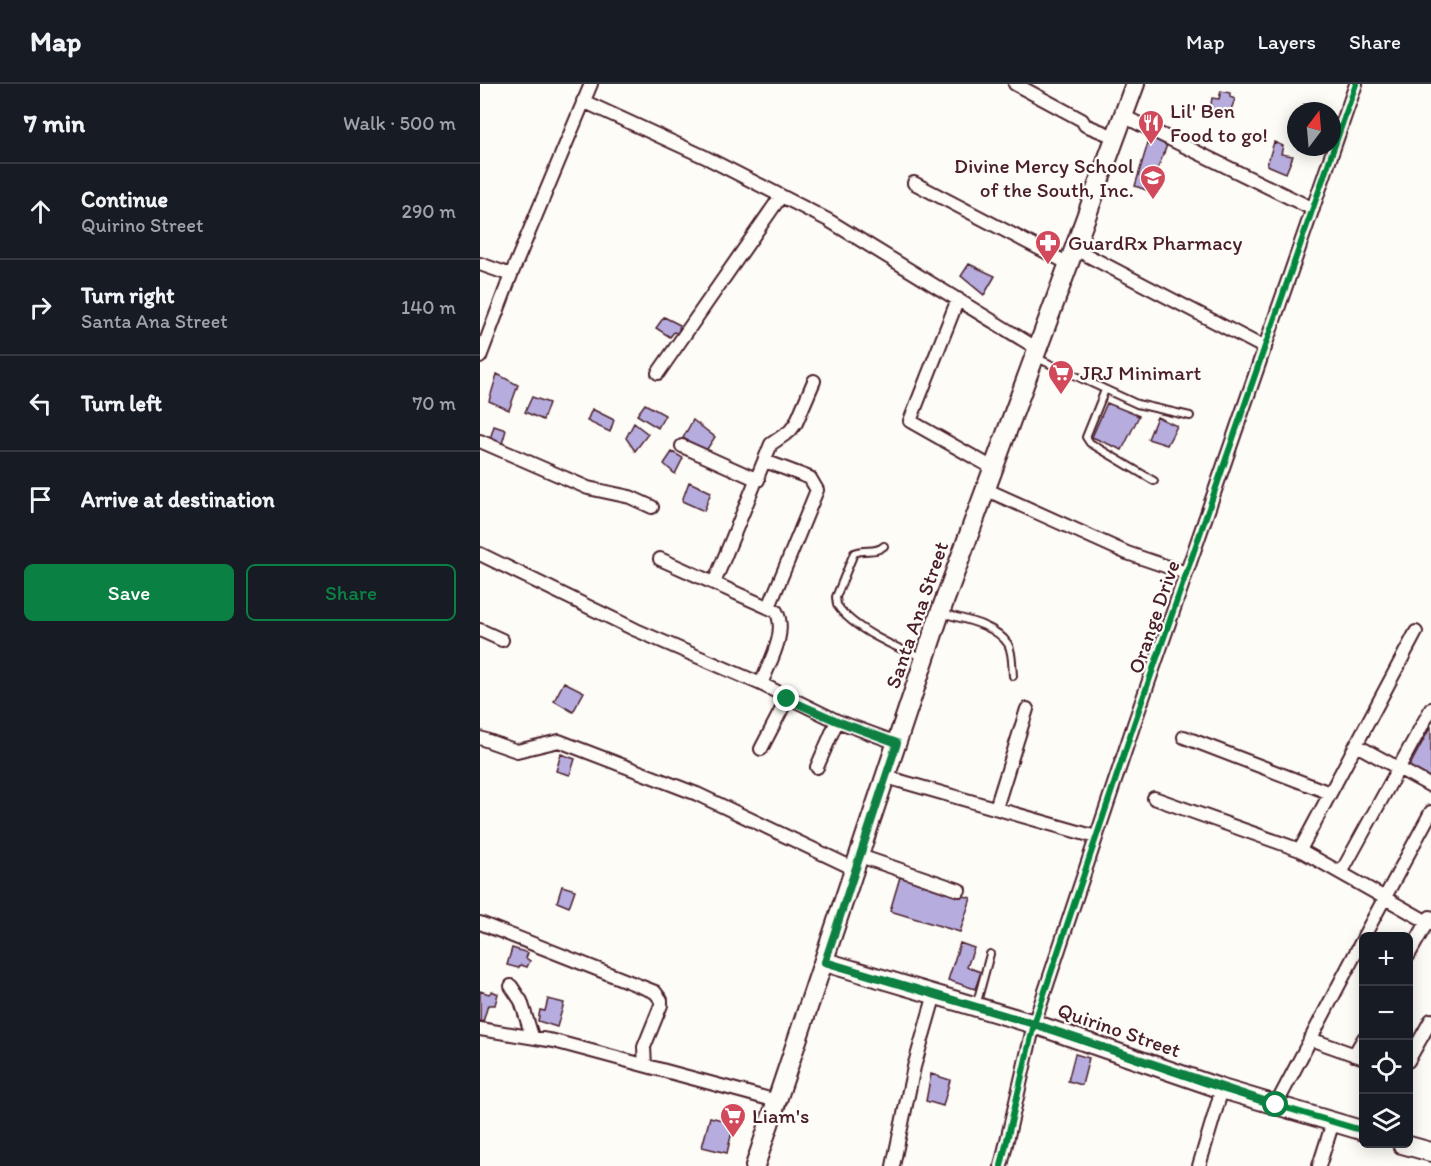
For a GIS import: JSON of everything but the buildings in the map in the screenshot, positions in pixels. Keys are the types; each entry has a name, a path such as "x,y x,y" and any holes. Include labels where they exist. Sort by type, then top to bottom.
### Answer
{"main road":[{"name":"Santa Ana Street","path":"754,1166 825,962 940,613 1135,84"},
{"name":"Quirino Street","path":"825,962 1034,1024 1221,1089 1359,1130"},
{"path":"1413,1146 1431,1152"}],"street":[{"path":"480,357 511,275 591,84"},
{"path":"1015,84 1082,120 1085,125 1115,137"},
{"name":"Orange Drive","path":"1001,1166 1034,1024 1186,573 1356,84"},
{"path":"584,101 705,157 828,220 958,299 1036,353"},
{"path":"1123,116 1313,209"},
{"path":"914,183 1265,348"},
{"path":"658,373 781,196"},
{"path":"480,264 511,275"},
{"path":"958,299 910,421 993,468"},
{"path":"714,583 773,441 790,431 796,423 814,381"},
{"path":"480,441 588,488 630,497 652,507"},
{"path":"682,446 758,480"},
{"path":"765,461 810,478 817,490 769,607"},
{"path":"985,489 1127,553 1186,573"},
{"path":"480,554 636,630 761,684 787,699 837,721 897,743"},
{"path":"660,559 769,607 779,617 780,631 761,684"},
{"path":"480,630 502,640"},
{"path":"1300,850 1416,632"},
{"path":"760,749 787,699"},
{"path":"996,808 1027,709"},
{"path":"1341,873 1431,709"},
{"path":"817,767 837,721"},
{"path":"1184,737 1330,793"},
{"path":"480,738 517,750 559,741 697,794 858,862 959,890"},
{"path":"1356,745 1431,786"},
{"path":"886,777 1096,837"},
{"path":"1154,798 1300,850 1384,898 1430,921 1413,948"},
{"path":"1367,932 1431,812"},
{"path":"480,923 655,992 661,1000 661,1005 644,1047 645,1065"},
{"path":"1276,1105 1359,947"},
{"path":"512,986 520,1001 532,1036"},
{"path":"893,1166 914,1066 935,994"},
{"path":"1413,1052 1431,1020"},
{"path":"480,1029 532,1036 777,1101"},
{"path":"1310,1040 1359,1056"},
{"path":"1199,1166 1221,1089"},
{"path":"1319,1166 1333,1122"}],"lane":[{"path":"1036,353 1104,390 1137,404 1190,416"},
{"path":"1104,390 1086,437 1090,443 1154,482"},
{"path":"884,546 879,550 860,550 854,553 836,597 837,605 859,625 900,650 926,657"},
{"path":"940,613 973,622 999,635 1008,644 1012,656 1012,676"},
{"path":"976,1006 990,954"}],"cycle path":[{"path":"1001,1166 1034,1024 1134,724 1356,84"},
{"path":"825,962 1034,1024 1222,1089 1359,1130"}],"place":[{"name":"Lil' Ben Food to go!","path":"1151,146"},
{"name":"Divine Mercy School of the South, Inc.","path":"1153,201"},
{"name":"GuardRx Pharmacy","path":"1048,266"},
{"name":"JRJ Minimart","path":"1061,396"},
{"name":"Liam's","path":"733,1139"}],"route":[{"path":"787,699 837,721 897,743 825,962 1034,1024 1221,1089 1276,1105"}]}
